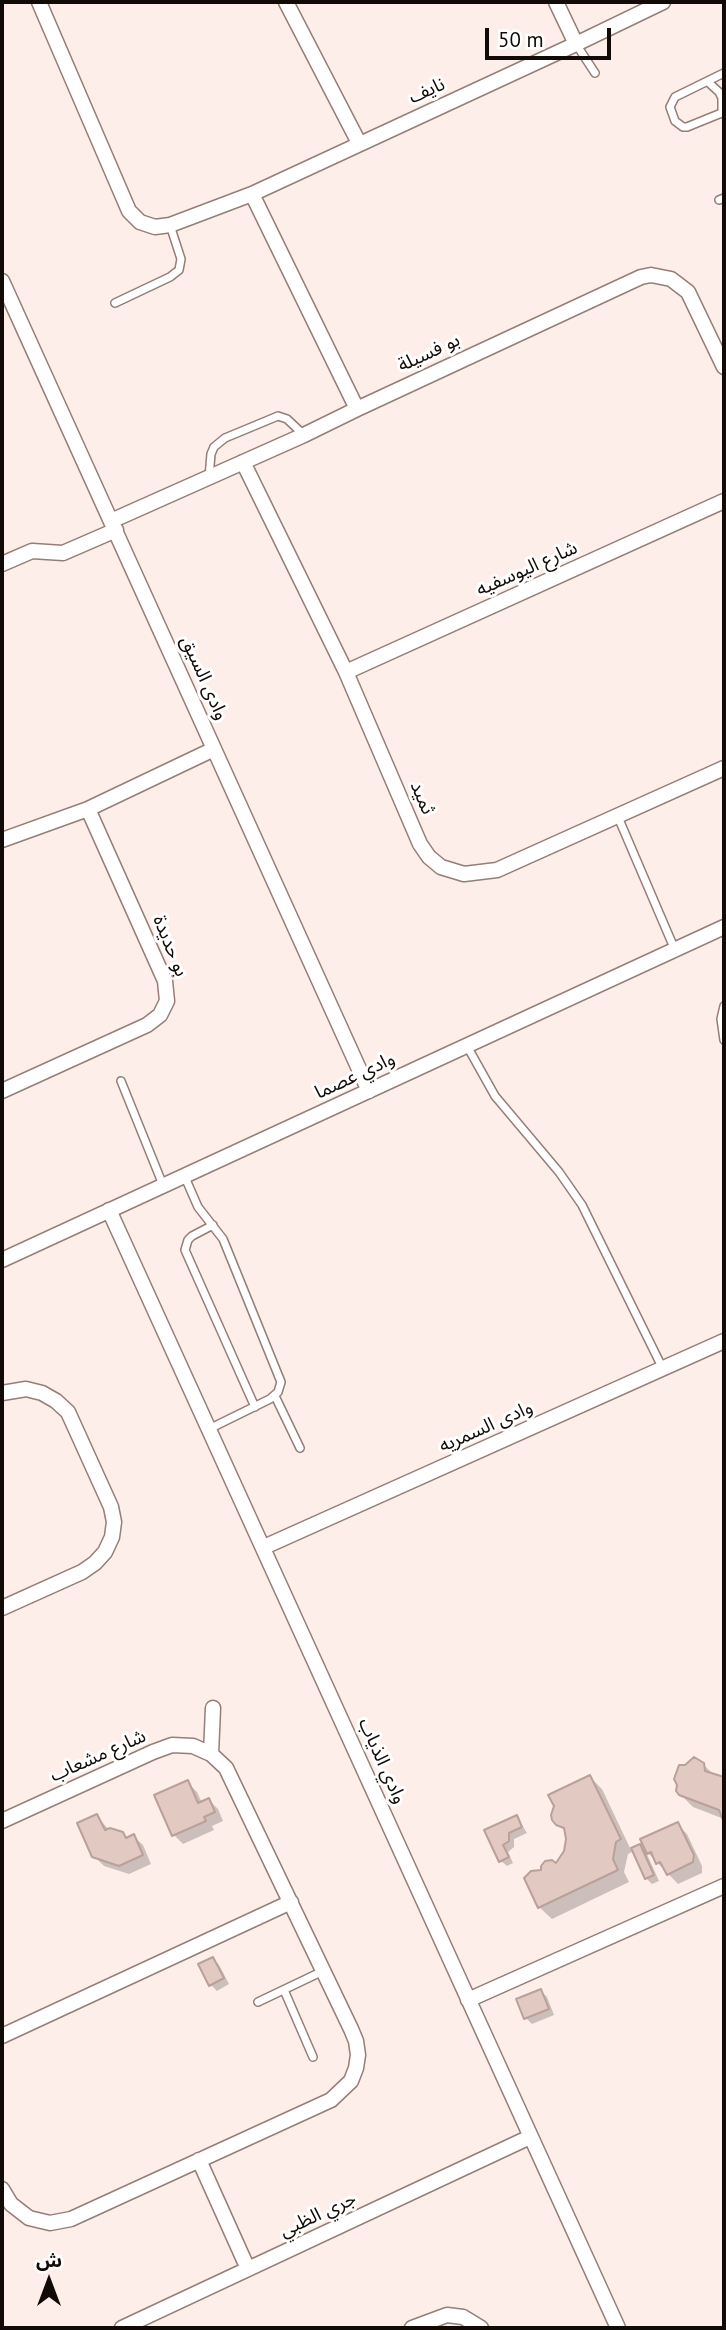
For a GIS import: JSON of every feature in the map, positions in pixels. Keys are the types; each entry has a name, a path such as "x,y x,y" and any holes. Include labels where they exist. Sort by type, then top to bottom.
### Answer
{"street":[{"path":"40,2 129,211 147,226 170,226"},
{"path":"286,2 359,143"},
{"path":"556,2 576,44"},
{"name":"نايف","path":"170,226 252,194 663,2"},
{"path":"252,194 357,409"},
{"name":"بو فسيلة","path":"2,564 32,551 63,553 209,478 304,436 631,280 651,275 671,279 688,292 724,367"},
{"name":"وادى السيق","path":"2,281 7,310 113,526 369,1091"},
{"name":"ثميد","path":"243,462 346,672 420,844 429,857 442,867 464,874 486,873 724,768"},
{"name":"شارع اليوسفيه","path":"346,672 724,501"},
{"path":"2,840 88,808 214,748"},
{"name":"بو حديدة","path":"2,1091 147,1026 160,1016 167,1001 165,981 88,808"},
{"name":"وادي عصما","path":"2,1260 724,927"},
{"name":"وادي الذياب","path":"109,1210 618,2328"},
{"name":"وادى السمريه","path":"264,1547 724,1341"},
{"path":"2,1393 26,1389 42,1393 68,1412 111,1507 114,1522 112,1537 105,1552 95,1563 2,1608"},
{"path":"2,2189 11,2204 29,2218 50,2223 61,2222 331,2100 351,2081 356,2068 356,2041 226,1768 211,1754 213,1708"},
{"name":"شارع مشعاب","path":"2,1821 172,1745 193,1746 211,1754"},
{"path":"468,2000 724,1886"},
{"path":"2,2036 291,1902"},
{"name":"جري الظبي","path":"122,2328 530,2137"},
{"path":"198,2160 248,2269"},
{"path":"412,2328 447,2315 463,2317 481,2328"}],"lane":[{"path":"576,44 595,73"},
{"path":"708,82 719,92 724,106 723,113 688,127 678,125 670,107 672,100 724,73"},
{"path":"115,303 179,270 181,259 170,226"},
{"path":"209,478 211,454 214,447 225,438 278,416 287,419 304,436"},
{"path":"618,817 676,951"},
{"path":"724,1006 721,1019 724,1040"},
{"path":"467,1046 495,1096 559,1172 582,1205 663,1369"},
{"path":"121,1081 163,1185"},
{"path":"184,1175 198,1207 223,1239 281,1377 281,1387 275,1396 208,1430"},
{"path":"213,1225 188,1240 186,1255 255,1407"},
{"path":"275,1396 300,1448"},
{"path":"258,2002 323,1971"},
{"path":"284,1990 313,2057"}],"building":[{"path":"694,1757 704,1763 705,1771 724,1777 724,1823 719,1810 679,1795 676,1791 674,1779 679,1765 685,1765"},
{"path":"590,1775 621,1839 616,1842 613,1859 618,1870 538,1908 524,1878 531,1871 541,1870 545,1861 552,1860 556,1863 564,1851 566,1839 564,1828 552,1820 554,1806 548,1795"},
{"path":"188,1780 198,1803 209,1798 215,1812 204,1817 206,1821 172,1836 154,1795"},
{"path":"97,1814 105,1830 110,1828 123,1832 126,1838 134,1834 143,1855 119,1866 92,1857 77,1823"},
{"path":"517,1815 522,1827 509,1833 509,1841 503,1845 509,1857 499,1862 484,1830"},
{"path":"678,1822 694,1855 693,1862 667,1875 660,1862 656,1864 651,1852 647,1854 640,1839"},
{"path":"640,1844 654,1875 645,1879 631,1848"},
{"path":"213,1957 224,1978 209,1986 198,1964"},
{"path":"541,1989 549,2009 524,2019 516,1999"}]}
